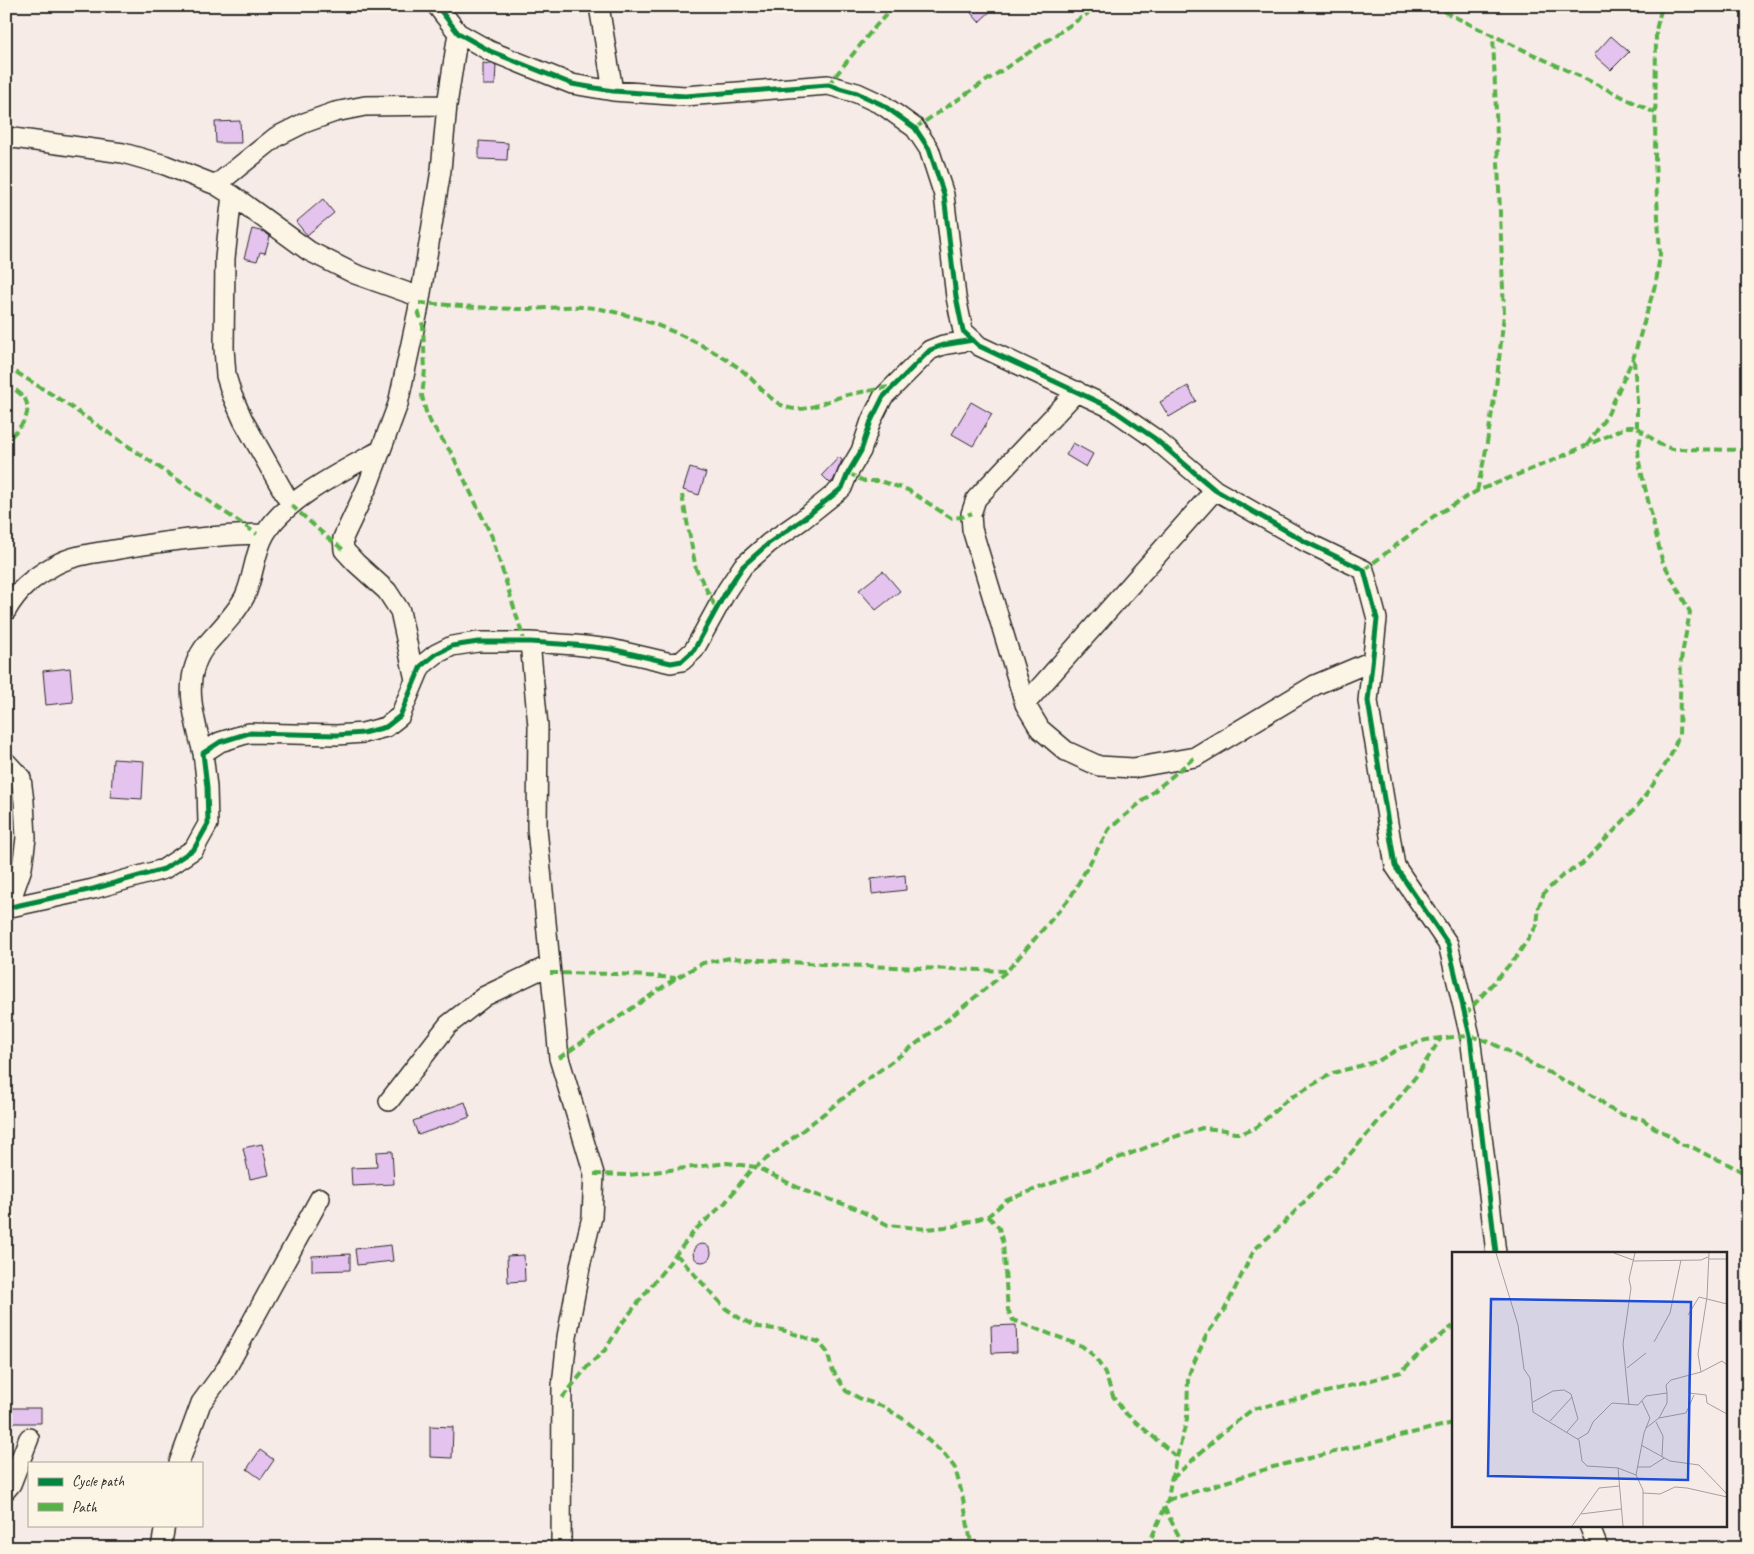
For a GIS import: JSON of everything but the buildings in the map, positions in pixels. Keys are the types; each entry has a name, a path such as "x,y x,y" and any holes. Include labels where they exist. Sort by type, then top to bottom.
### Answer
{"street":[{"path":"436,6 458,33 490,51 572,84 613,91 685,96 828,86 857,93 883,105 915,128 928,149 944,195 956,297 963,331 987,350 1077,391 1109,408 1154,438 1215,490 1306,542 1364,570 1377,619 1368,701 1395,866 1448,944 1470,1036 1496,1252"},
{"path":"599,6 613,91"},
{"path":"415,680 400,611 387,592 344,550 343,538 368,485 398,404 420,297 441,170 447,105 458,33"},
{"path":"216,185 276,137 304,123 335,112 365,106 447,105"},
{"path":"6,137 123,152 165,165 216,185 309,251 355,274 420,297"},
{"path":"232,195 225,258 224,348 226,376 232,395 255,444 291,505"},
{"path":"203,753 220,742 249,733 363,733 386,727 400,716 421,666 436,654 452,646 478,642 530,642 611,649 671,662 682,661 694,650 727,590 743,566 769,543 809,515 842,488 883,397 930,350 973,340"},
{"path":"1077,391 976,499 971,514 972,529 1024,704 1040,729 1066,751 1099,766 1133,768 1195,757 1315,684 1372,661"},
{"path":"7,908 92,889 164,869 194,850 208,824 207,787 203,753 192,708 190,686 194,667 205,646 226,623 245,597 258,549 265,534 275,521 291,505 342,471 381,450"},
{"path":"1024,704 1215,490"},
{"path":"6,611 15,596 28,583 56,564 77,556 149,543 201,537 265,534"},
{"path":"530,642 538,726 537,828 559,1058 594,1174 592,1217 581,1262 567,1337 562,1386 561,1548"},
{"path":"6,762 20,778 24,802 26,838 22,868 7,908"},
{"path":"389,1102 448,1026 485,996 550,965"},
{"path":"179,1462 201,1404 226,1369 320,1198"},
{"path":"6,1490 29,1438"},
{"path":"162,1548 165,1526"},
{"path":"1589,1526 1598,1548"}],"marked path":[{"path":"828,85 894,6"},
{"path":"915,128 1099,6"},
{"path":"1433,6 1655,113"},
{"path":"1587,445 1608,414 1634,356 1656,282 1660,255 1655,160 1656,30 1662,6"},
{"path":"1477,491 1496,387 1504,314 1493,36"},
{"path":"419,303 512,309 581,307 600,309 636,318 672,331 724,358 746,373 772,399 787,407 796,409 808,408 843,396 892,386"},
{"path":"418,311 423,326 425,370 422,396 426,412 431,423 452,454 492,537 525,643"},
{"path":"1634,360 1637,427"},
{"path":"6,366 56,397 257,534"},
{"path":"6,383 25,399 27,405 26,417 19,428 6,440"},
{"path":"1364,570 1434,516 1477,491 1556,459 1627,427 1637,427 1659,444 1672,449 1748,450"},
{"path":"1465,1015 1517,956 1537,925 1539,906 1544,893 1562,876 1582,864 1635,809 1651,788 1670,757 1679,735 1681,660 1690,612 1662,560 1639,462 1638,449 1642,432"},
{"path":"848,473 864,481 880,481 908,490 951,518 962,517 972,513"},
{"path":"682,495 696,569 717,610"},
{"path":"291,505 344,550"},
{"path":"562,1398 588,1366 606,1349 619,1327 695,1230 725,1203 750,1171 864,1082 936,1029 1007,971 1070,898 1109,829 1195,757"},
{"path":"559,1058 676,978 703,963 730,958 837,965 1007,971"},
{"path":"550,973 617,974 676,978"},
{"path":"594,1174 629,1175 727,1163 756,1167 805,1191 855,1208 888,1225 927,1229 954,1226 988,1216 1007,1200 1177,1136 1202,1128 1243,1133 1257,1127 1288,1099 1333,1073 1378,1061 1400,1048 1426,1040 1470,1036 1487,1041 1506,1050 1599,1099 1608,1108 1623,1115 1642,1119 1671,1136 1680,1144 1694,1148 1748,1175"},
{"path":"1147,1548 1168,1500 1171,1480 1187,1419 1188,1378 1191,1369 1207,1334 1224,1311 1255,1249 1282,1225 1350,1154 1417,1075 1441,1038"},
{"path":"988,1216 999,1228 1003,1244 1008,1310 1013,1320 1082,1346 1094,1356 1104,1371 1113,1396 1124,1412 1177,1457"},
{"path":"676,1254 725,1308 741,1319 758,1327 782,1330 819,1342 827,1352 832,1369 846,1391 861,1399 884,1407 905,1420 945,1455 955,1468 972,1548"},
{"path":"1172,1479 1223,1432 1253,1409 1401,1372 1420,1353 1452,1327"},
{"path":"1168,1500 1273,1467 1452,1423"},
{"path":"1164,1507 1185,1548"}],"cycle path":[{"path":"437,6 458,33 490,51 572,84 613,91 685,96 828,85 857,93 883,105 915,128 929,149 944,195 956,297 963,331 979,346 1109,407 1154,438 1215,490 1306,542 1364,570 1377,619 1368,701 1395,866 1448,944 1470,1036 1496,1252"},
{"path":"6,908 93,889 164,869 194,849 208,824 207,787 203,753 220,742 249,733 337,735 363,733 386,727 400,716 421,666 436,654 452,646 478,642 530,642 611,649 671,663 682,661 694,650 727,590 743,566 769,543 842,488 848,473 861,451 871,421 883,397 930,350 943,345 973,340"}]}
